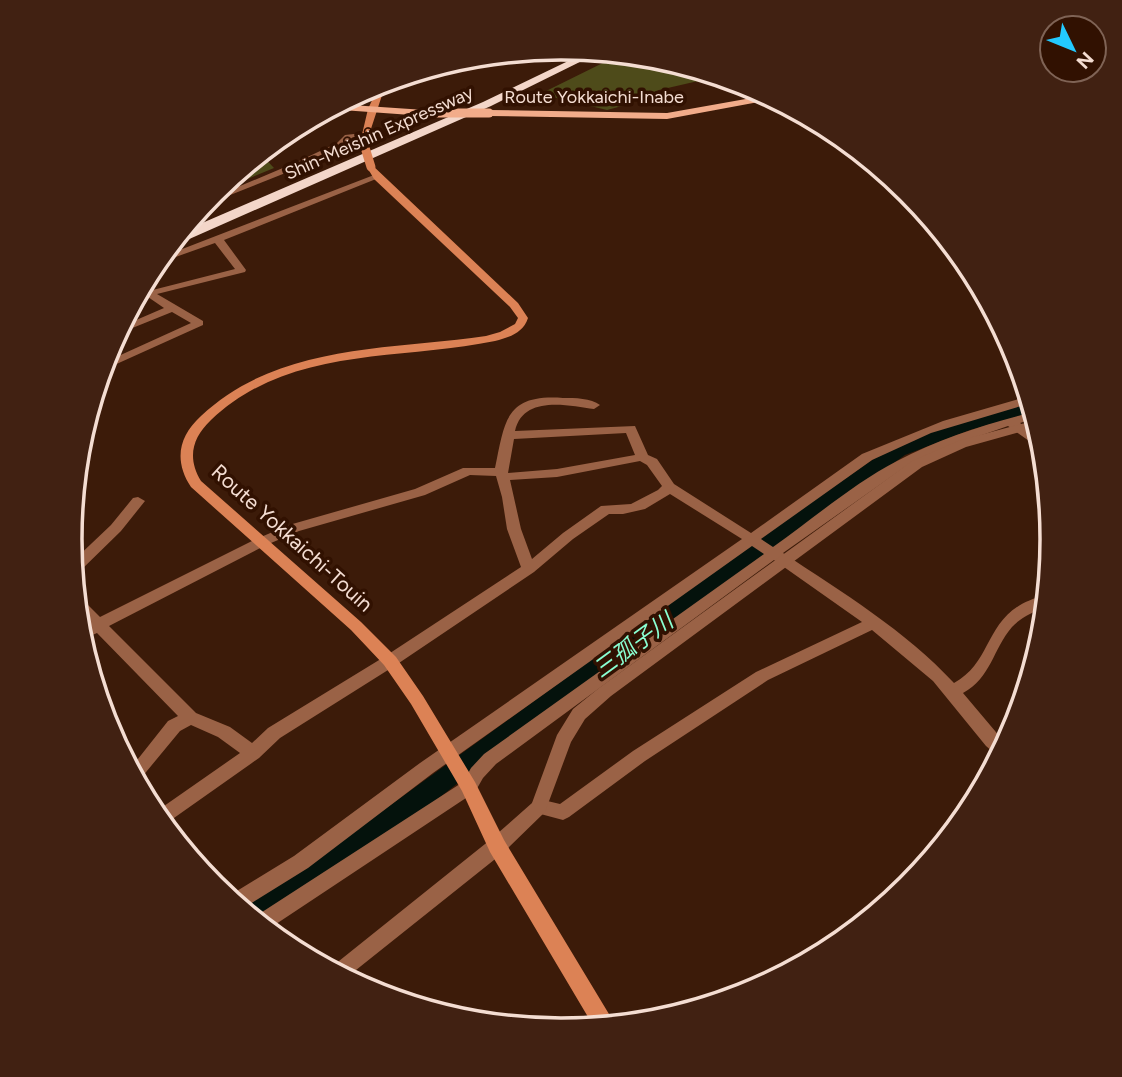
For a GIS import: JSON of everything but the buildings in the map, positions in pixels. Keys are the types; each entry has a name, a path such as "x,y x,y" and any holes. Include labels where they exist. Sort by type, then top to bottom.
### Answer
{"highway":[{"path":"429,117 548,60"},
{"name":"Shin-Meishin Expressway","path":"205,219 562,60"},
{"name":"Shin-Meishin Expressway","path":"193,233 488,109 579,61"},
{"path":"488,109 587,61"}],"main road":[{"path":"363,138 377,96"},
{"name":"Route Yokkaichi-Inabe","path":"351,108 429,117 488,109 667,116 754,100"},
{"name":"Route Yokkaichi-Touin","path":"363,138 374,172 514,305 523,318 520,326 496,337 341,358 297,367 236,391 207,414 191,433 186,451 186,470 197,484 356,626 390,661 448,751 468,785 497,846 599,1015"}],"street":[{"path":"228,194 340,145 343,139 363,138"},
{"path":"175,255 374,172"},
{"path":"150,293 241,270 222,243 216,239"},
{"path":"116,361 199,323 150,293"},
{"path":"132,326 172,308"},
{"path":"529,569 514,529 509,497 501,474 512,420 525,407 544,402 594,405"},
{"path":"243,897 329,844 448,751 491,724 867,457 940,425 1020,402"},
{"path":"268,918 468,785 490,760 780,556 917,464 1025,419"},
{"path":"1014,425 1026,424"},
{"path":"1014,425 1029,435"},
{"path":"510,435 631,429 642,457"},
{"path":"91,629 259,542 294,528 420,492 468,471 501,474 556,473 642,457 652,462 669,486 780,556 874,622 953,691 995,742"},
{"path":"168,812 253,753 274,733 390,661 529,569 606,509 618,511 659,499 669,486"},
{"path":"83,561 116,528 138,501"},
{"path":"346,966 497,846 539,807 563,740 579,714 780,556"},
{"path":"953,691 972,683 1004,626 1015,614 1035,605"},
{"path":"88,614 190,718 224,732 253,753"},
{"path":"539,807 563,811 639,756 762,676 874,622"},
{"path":"141,768 174,726 190,718"}],"shaded area":[{"path":"604,62 654,69 700,81 659,90 626,105 607,110 540,94"},
{"path":"267,160 274,168 241,181"}],"waterway":[{"name":"三孤子川","path":"258,910 351,850 753,553 898,451 963,426 1022,410"}]}
